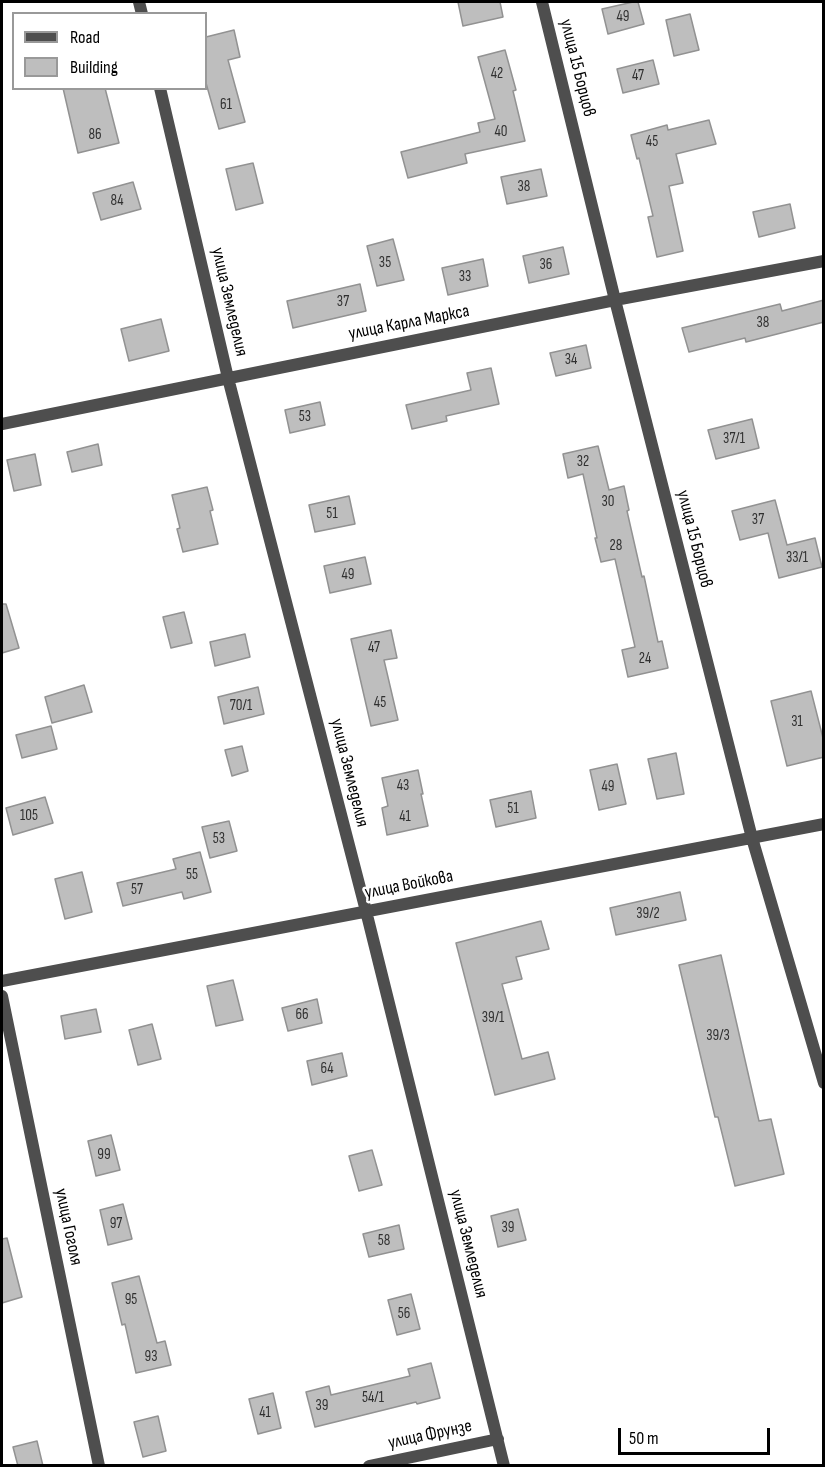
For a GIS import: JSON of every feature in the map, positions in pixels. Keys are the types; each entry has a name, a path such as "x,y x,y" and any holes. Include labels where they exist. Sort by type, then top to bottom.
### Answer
{"street":[{"name":"улица 15 Борцов","path":"542,2 615,300 752,838 824,1083"},
{"name":"улица Земледелия","path":"160,90 228,378 366,911 504,1466"},
{"name":"улица Карла Маркса","path":"2,424 615,300 824,261"},
{"name":"улица Войкова","path":"2,981 824,824"},
{"name":"улица Гоголя","path":"2,996 99,1466"},
{"name":"улица Фрунзе","path":"369,1466 498,1439"}],"building":[{"path":"458,2 500,2 503,17 463,26"},
{"path":"638,2 644,24 608,34 602,9"},
{"path":"690,14 699,50 674,56 666,20"},
{"path":"234,30 240,57 228,60 245,122 219,129 207,87 207,37"},
{"path":"505,50 516,90 513,91 525,141 465,154 467,163 408,178 401,152 480,132 478,123 495,119 478,57"},
{"path":"653,60 659,84 623,93 617,69"},
{"path":"63,90 106,90 119,143 78,153"},
{"path":"709,120 716,144 676,154 683,183 669,186 683,251 657,257 648,217 653,216 631,135 667,125 668,130"},
{"path":"253,163 263,203 236,210 226,169"},
{"path":"541,169 547,196 507,204 501,177"},
{"path":"133,182 141,209 101,220 93,193"},
{"path":"790,204 795,228 759,237 753,212"},
{"path":"393,239 404,280 377,286 367,246"},
{"path":"563,247 569,274 529,283 523,256"},
{"path":"483,259 488,286 448,295 442,268"},
{"path":"360,284 366,311 293,328 287,301"},
{"path":"824,300 824,322 746,342 745,338 689,352 682,328 780,304 782,311"},
{"path":"161,319 169,351 129,361 121,329"},
{"path":"586,345 591,368 556,376 550,353"},
{"path":"491,368 499,404 446,416 447,421 412,429 406,405 471,390 467,373"},
{"path":"320,402 325,425 290,433 285,410"},
{"path":"752,419 759,448 716,459 708,430"},
{"path":"98,444 102,465 72,472 67,452"},
{"path":"598,446 609,490 624,486 629,510 627,511 642,577 644,576 658,642 662,641 668,668 628,677 622,650 635,647 615,559 601,562 583,474 568,478 563,454"},
{"path":"35,454 41,485 14,491 7,460"},
{"path":"207,487 218,544 183,552 172,495"},
{"path":"349,496 355,524 315,532 309,505"},
{"path":"775,500 787,545 815,538 822,567 779,578 768,533 740,540 732,511"},
{"path":"365,557 371,584 330,593 324,566"},
{"path":"2,604 6,604 19,648 2,653"},
{"path":"184,612 192,643 171,648 163,617"},
{"path":"391,630 397,658 384,660 398,720 371,726 351,639"},
{"path":"245,634 250,657 215,666 210,642"},
{"path":"84,685 92,712 52,723 45,697"},
{"path":"258,687 264,714 224,724 218,697"},
{"path":"811,691 824,742 824,757 787,766 771,701"},
{"path":"51,726 57,749 22,758 16,735"},
{"path":"242,746 248,771 232,776 225,750"},
{"path":"676,753 684,794 657,799 648,759"},
{"path":"617,764 626,804 599,810 590,770"},
{"path":"418,770 428,826 387,835 382,808 388,806 382,778"},
{"path":"531,791 536,818 496,827 490,800"},
{"path":"45,797 53,823 13,835 6,808"},
{"path":"229,821 237,851 210,858 202,827"},
{"path":"200,852 211,892 184,899 182,892 123,906 117,883 176,869 173,859"},
{"path":"82,872 92,912 65,919 55,879"},
{"path":"680,892 686,920 616,935 610,908"},
{"path":"541,921 549,949 516,957 522,979 502,984 522,1059 548,1052 555,1079 495,1095 456,943"},
{"path":"721,955 759,1121 771,1119 784,1174 735,1186 718,1117 715,1117 679,965"},
{"path":"233,980 243,1020 216,1026 207,986"},
{"path":"317,999 322,1023 288,1031 282,1008"},
{"path":"96,1009 101,1032 65,1039 61,1016"},
{"path":"152,1024 161,1059 138,1065 129,1030"},
{"path":"342,1053 347,1076 312,1085 307,1061"},
{"path":"111,1135 120,1170 96,1176 88,1141"},
{"path":"372,1150 382,1185 359,1191 349,1156"},
{"path":"123,1204 132,1239 108,1245 100,1210"},
{"path":"518,1209 526,1240 498,1247 491,1216"},
{"path":"399,1225 404,1249 369,1257 363,1234"},
{"path":"7,1238 22,1297 2,1303 2,1239"},
{"path":"139,1276 157,1343 165,1341 171,1365 136,1373 125,1324 122,1325 112,1283"},
{"path":"411,1294 420,1329 397,1335 388,1300"},
{"path":"431,1363 440,1398 315,1427 306,1392 329,1386 331,1395 410,1376 408,1369"},
{"path":"273,1393 281,1428 258,1434 249,1399"},
{"path":"158,1416 166,1451 143,1457 134,1422"},
{"path":"37,1441 43,1466 18,1466 13,1447"}]}
